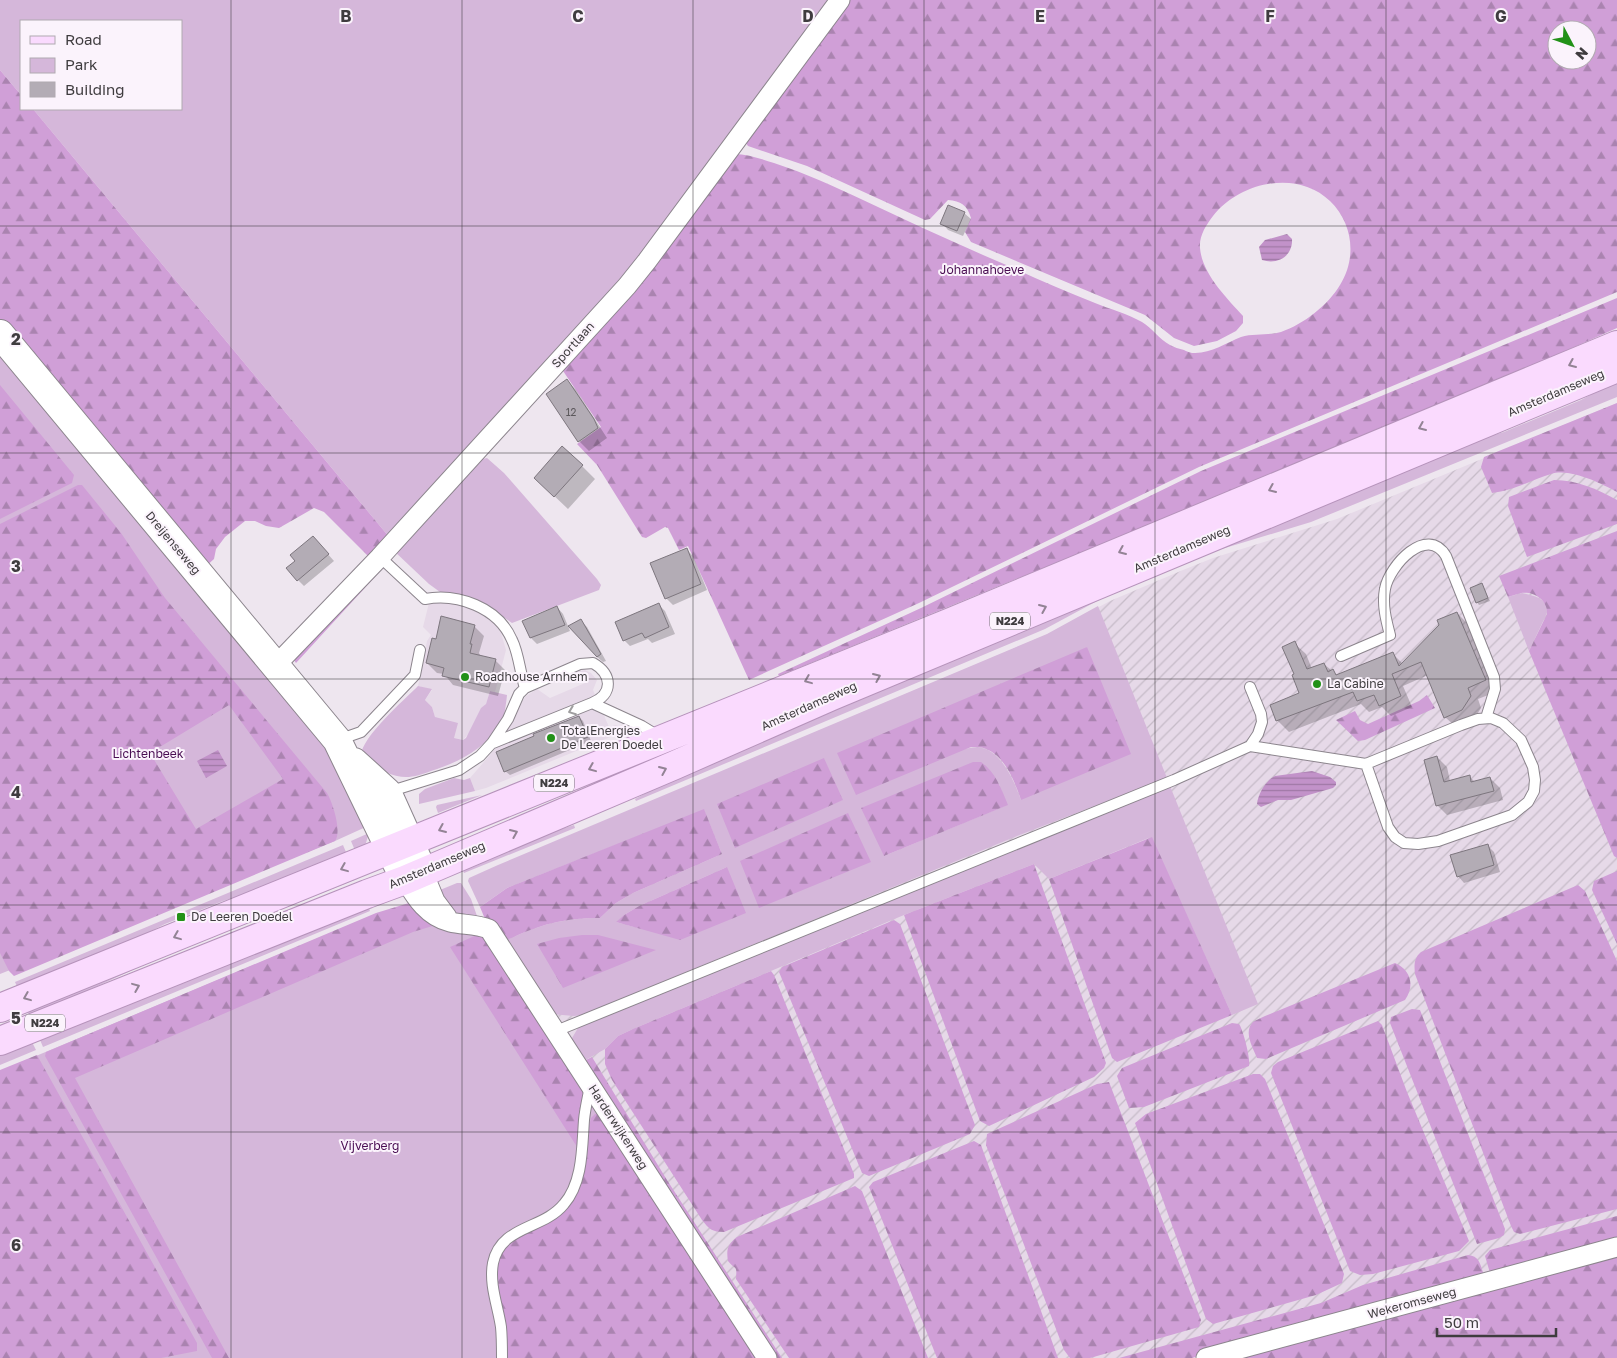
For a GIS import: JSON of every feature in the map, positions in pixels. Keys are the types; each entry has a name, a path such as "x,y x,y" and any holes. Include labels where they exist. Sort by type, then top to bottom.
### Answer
{"main road":[{"name":"Dreijenseweg","path":"0,334 276,665 341,746 376,796 414,876"},
{"name":"Amsterdamseweg","path":"0,1008 951,622 1617,346"},
{"name":"Amsterdamseweg","path":"0,1041 414,876 832,696 1617,368"}],"street":[{"name":"Sportlaan","path":"276,665 380,557 632,280 840,0"},
{"name":"Harderwijkerweg","path":"414,876 422,905 432,913 443,920 475,924 489,929 767,1358"},
{"name":"Wekeromseweg","path":"1206,1358 1617,1247"}],"lane":[{"path":"1341,656 1390,635 1384,602 1389,576 1397,565 1414,549 1424,544 1433,544 1441,549 1446,556 1494,677 1495,689 1486,718"},
{"path":"380,557 424,599 450,597 469,602 491,614 503,624 513,640 525,688"},
{"path":"341,746 361,732 415,675 420,650"},
{"path":"376,796 459,770 480,756 492,743 508,719 519,694 525,688 580,664 593,663 604,672 608,686 606,694 601,700 492,743"},
{"path":"556,1031 1165,784 1250,746 1258,734 1262,722 1261,714 1250,687"},
{"path":"592,703 642,726 663,739"},
{"path":"1250,746 1366,764 1461,725 1478,719 1491,718 1503,723 1521,740 1533,767 1534,791 1528,802 1512,815 1438,841 1418,844 1404,843 1395,837 1388,827 1366,764"},
{"path":"502,1358 501,1328 493,1291 493,1263 498,1250 506,1240 526,1227 543,1220 565,1204 581,1162 584,1119 591,1084"}],"shaded area":[{"path":"1287,234 1292,239 1292,245 1287,254 1279,260 1262,260 1259,247 1265,240"},
{"path":"1617,403 1617,1243 1191,1358 773,1358 492,910 528,859 681,789 1048,634 1110,601 1183,570 1213,558 1337,519"},
{"path":"438,601 467,605 486,615 496,624 506,650 495,692 490,691 486,704 463,740 454,738 435,717 432,707 425,700 432,690 418,686 427,641 431,635 423,627 429,603"},
{"path":"585,670 591,673 597,680 593,690 609,727 616,725 620,728 620,733 475,791 470,778 496,748 525,697 537,689 550,698 585,683 574,672"},
{"path":"218,750 227,766 206,778 197,761"},
{"path":"1312,771 1330,777 1336,782 1336,785 1333,788 1291,800 1278,800 1261,807 1257,804 1263,788 1275,776"}],"green space":[{"path":"0,0 834,0 644,259 390,538 34,110 182,110 182,20 20,20 20,94 0,70"},
{"name":"Johannahoeve","path":"846,0 1617,0 1617,292 1199,467 919,603 749,680 688,546 679,550 668,528 665,527 646,538 642,537 597,465 577,444 601,427 559,365 734,154 759,158 819,180 955,243 1084,299 1137,319 1146,324 1162,340 1170,345 1192,353 1212,350 1241,337 1281,332 1307,319 1329,300 1340,285 1349,264 1350,241 1348,230 1338,210 1317,191 1302,185 1286,183 1269,184 1253,188 1224,204 1210,219 1202,235 1200,248 1205,267 1210,276 1243,316 1243,323 1236,331 1217,341 1194,346 1174,338 1145,315 971,242 965,232 971,218 968,210 957,201 948,200 930,219 925,220 807,166 748,146 744,140"},
{"path":"0,70 20,94 20,110 34,110 390,538 371,559 324,512 314,508 279,528 266,526 255,521 245,521 225,537 216,549 214,559 204,568 0,323"},
{"path":"1617,298 1617,328 1552,357 1528,370 779,676 778,674 921,608 1201,471"},
{"name":"Lichtenbeek","path":"0,344 326,738 368,826 335,841 0,974"},
{"path":"1617,381 1617,397 1311,522 1215,551 1110,594 1045,629 636,801 635,799 707,761 1443,450 1504,432 1581,400"},
{"path":"0,385 74,475 72,483 0,519"},
{"path":"1617,403 1617,492 1585,477 1559,473 1492,493 1481,467 1484,457"},
{"path":"487,458 504,473 597,579 601,585 599,590 512,623 489,607 456,594 440,592 393,550 482,459"},
{"path":"1554,480 1587,486 1617,500 1617,524 1527,557 1508,506 1509,497"},
{"name":"Lichtenbeek","path":"78,485 82,485 121,533 165,598 327,793 332,803 337,824 338,831 335,841 14,976 9,971 0,953 0,524","holes":["229,705 283,779 196,829 150,753"]},
{"path":"1617,531 1617,858 1614,856 1529,651 1547,614 1547,609 1543,601 1531,593 1521,593 1508,597 1499,576"},
{"path":"383,568 373,579 296,663 294,660"},
{"path":"1522,593 1540,598 1547,608 1547,613 1529,651 1508,597"},
{"path":"1098,606 1167,778 1017,836 582,1015 551,1014 505,941 562,921 600,918 616,903 633,893 722,854 704,810 507,888 480,907 468,881 469,878 498,865 1047,634","holes":["1087,647 1021,800 1009,772 989,750 970,748 947,756","824,759 842,800 816,811","984,764 999,784 1007,805 884,856","727,867 638,928 616,922 639,906"]},
{"path":"1087,647 1131,754 1021,800 1008,770 999,757 984,748 971,747 856,795 837,753"},
{"path":"418,686 432,689 425,700 432,707 435,717 458,723 454,738 463,740 466,738 481,708 486,704 490,691 507,695 504,714 500,725 493,734 478,748 461,759 423,774 410,777 392,775 361,755 363,747 394,709"},
{"path":"1427,695 1435,708 1365,740 1358,741 1336,720 1355,711 1360,720 1368,724 1419,701"},
{"path":"824,758 843,800 735,848 717,804"},
{"path":"973,762 981,762 990,770 998,781 1008,805 884,856 861,808"},
{"path":"454,778 464,780 470,778 475,791 419,804 419,794 425,789"},
{"path":"1170,786 1258,1004 1232,1015 1151,837 1049,879 1034,864 904,915 633,1029 618,1036 605,1049 582,1062 569,1043 578,1028"},
{"path":"482,795 438,813 436,807 437,805"},
{"path":"704,809 722,854 633,893 616,903 600,918 562,921 505,941 485,919 480,907 507,888"},
{"path":"848,813 871,862 759,908 740,861"},
{"path":"574,825 575,828 464,873 461,866 521,842"},
{"path":"369,833 365,846 356,853 351,841"},
{"path":"1152,837 1232,1015 1117,1062 1112,1058 1049,879"},
{"path":"343,845 348,857 297,878 223,901 165,924 100,957 19,991 15,982"},
{"path":"1034,864 1106,1063 1104,1068 1094,1077 989,1126 980,1121 904,915"},
{"path":"727,867 746,913 680,940 616,922 639,906"},
{"path":"1617,871 1617,944 1592,890 1594,881"},
{"path":"355,874 357,879 150,962 30,1017 26,1007"},
{"path":"461,883 471,899 477,916 476,919 460,917 448,909 440,890"},
{"path":"1578,885 1585,891 1617,961 1617,1209 1520,1234 1514,1232 1511,1226 1415,974 1415,962 1421,952"},
{"path":"409,903 439,924 413,932 75,1078 229,1358 212,1358 45,1056 46,1052 376,913"},
{"path":"367,904 370,911 43,1047 38,1035"},
{"name":"Vijverberg","path":"376,914 481,933 474,936 492,943 760,1358 0,1358 0,1071"},
{"path":"894,920 900,924 975,1125 970,1134 869,1176 862,1173 779,972 782,967"},
{"path":"481,933 585,1088 579,1150 450,947"},
{"path":"598,935 656,950 563,988 537,944 559,938"},
{"path":"1395,963 1405,970 1410,979 1410,989 1405,1000 1266,1059 1257,1058 1249,1035 1250,1026 1253,1022"},
{"path":"771,971 854,1178 724,1232 714,1231 702,1220 612,1080 605,1064 605,1049 618,1036"},
{"path":"1412,1009 1420,1010 1505,1229 1504,1235 1499,1238 1477,1244 1390,1023 1391,1017"},
{"path":"1378,1021 1382,1025 1407,1092 1469,1241 1459,1251 1373,1274 1360,1275 1350,1271 1271,1073 1273,1066 1278,1062"},
{"path":"1232,1023 1239,1024 1241,1027 1248,1051 1249,1066 1144,1107 1129,1108 1117,1076 1122,1068"},
{"path":"30,1038 36,1050 0,1065 0,1053"},
{"path":"37,1055 197,1343 197,1351 161,1358 0,1358 0,1070"},
{"path":"592,1057 667,1180 782,1358 772,1358 582,1062"},
{"path":"1253,1074 1260,1074 1265,1079 1344,1274 1342,1283 1316,1295 1213,1324 1206,1319 1135,1123 1146,1114"},
{"path":"1109,1082 1201,1320 1199,1327 1090,1358 1070,1358 1064,1350 986,1145 987,1134 1097,1084"},
{"path":"602,1113 761,1358 505,1358 496,1291 497,1263 501,1251 509,1242 568,1205 591,1118 595,1114"},
{"path":"974,1141 981,1145 1058,1358 937,1358 869,1187 873,1182"},
{"path":"855,1186 862,1191 928,1358 789,1358 736,1279 736,1269 728,1261 728,1247 737,1237"},
{"path":"1617,1216 1617,1243 1490,1273 1485,1256 1490,1250"},
{"path":"1617,1251 1617,1358 1220,1358"},
{"path":"1468,1255 1475,1257 1479,1262 1484,1275 1480,1281 1192,1358 1119,1358 1321,1303 1363,1285"}],"building":[{"path":"948,205 965,212 957,231 940,224"},
{"path":"567,379 598,428 578,442 546,394"},
{"path":"562,446 583,465 554,497 534,478"},
{"path":"313,536 329,554 297,581 286,568 295,561 290,555"},
{"path":"687,548 701,584 665,599 650,563"},
{"path":"1482,583 1488,598 1476,603 1470,588"},
{"path":"659,603 669,627 645,638 642,633 623,641 615,622"},
{"path":"557,606 565,625 530,638 522,621"},
{"path":"1457,612 1486,680 1468,688 1471,696 1462,710 1444,718 1421,662 1392,674 1401,696 1379,706 1374,695 1357,701 1353,692 1276,721 1270,705 1299,693 1292,675 1294,674 1282,647 1295,641 1307,669 1324,663 1328,672 1333,669 1336,675 1393,652 1399,666 1439,625 1437,620"},
{"path":"441,616 475,625 470,644 472,644 470,653 496,659 489,687 442,676 444,668 426,663 432,638 436,639"},
{"path":"581,619 601,654 597,657 568,626"},
{"path":"579,716 588,737 504,772 496,752 534,736 533,734"},
{"path":"1437,756 1444,782 1470,775 1471,782 1490,777 1494,791 1436,806 1424,760"},
{"path":"1488,844 1494,865 1457,877 1450,855"}],"place":[{"name":"Roadhouse Arnhem","path":"465,677"},
{"name":"La Cabine","path":"1317,684"},
{"name":"TotalEnergies De Leeren Doedel","path":"551,738"},
{"name":"De Leeren Doedel","path":"181,917"}]}
